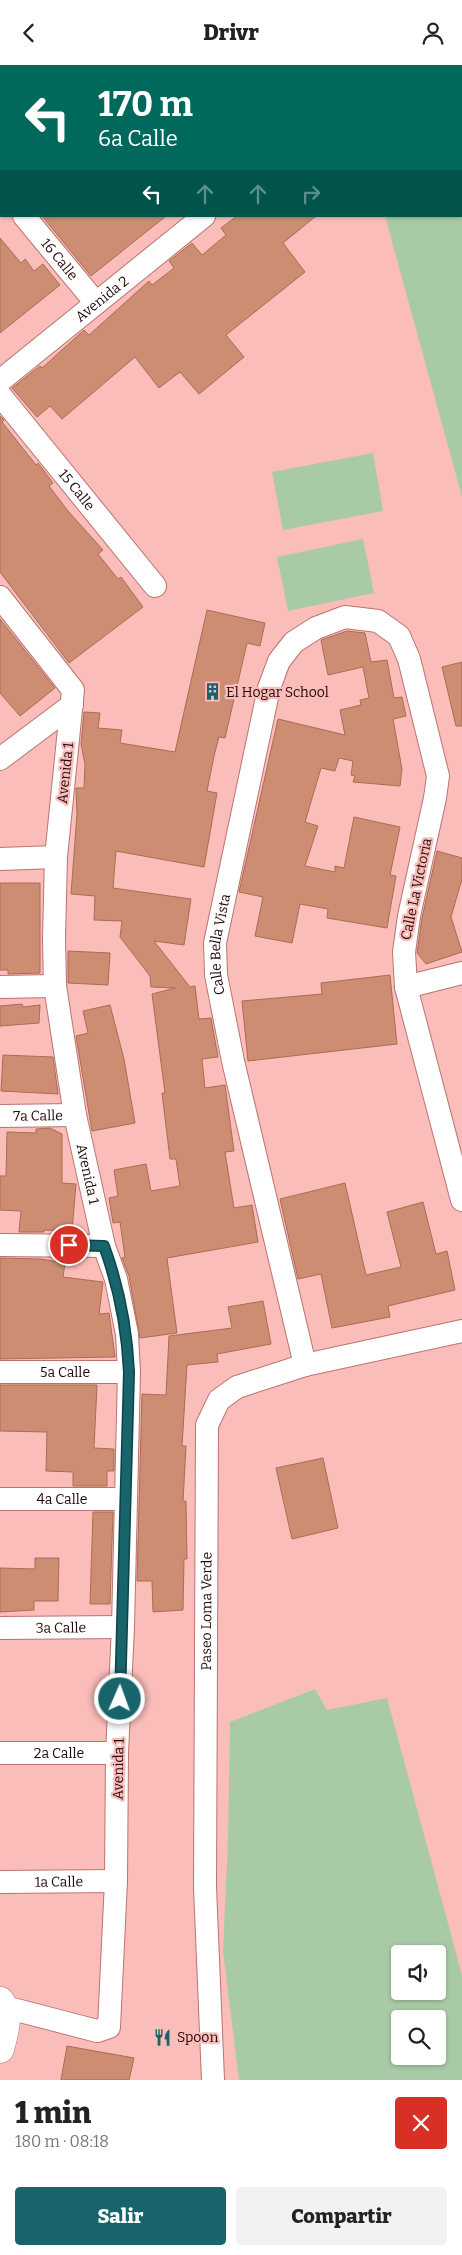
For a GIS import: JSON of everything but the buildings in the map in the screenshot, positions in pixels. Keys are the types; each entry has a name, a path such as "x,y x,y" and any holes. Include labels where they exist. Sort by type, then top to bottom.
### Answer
{"street":[{"name":"16 Calle","path":"25,217 96,303"},
{"name":"Avenida 2","path":"0,381 96,303 180,223 201,217"},
{"name":"15 Calle","path":"0,395 155,587"},
{"name":"Avenida 1","path":"0,597 73,690 56,857 55,986 75,1115 104,1246 116,1279 127,1334 129,1372 116,1881 108,2027 98,2031 2,2004"},
{"name":"Calle La Victoria","path":"345,617 378,621 399,636 409,659 438,776 409,916 404,952 406,987 462,1200"},
{"name":"Calle Bella Vista","path":"305,1365 233,1061 216,975 215,943 269,688 279,661 294,642 316,628 345,617"},
{"path":"0,759 72,705"},
{"path":"0,859 56,857"},
{"path":"406,987 462,973"},
{"path":"0,987 55,986"},
{"name":"7a Calle","path":"0,1116 75,1115"},
{"path":"0,1245 104,1246"},
{"name":"Paseo Loma Verde","path":"213,2080 205,1887 207,1425 219,1400 237,1387 305,1365 462,1331"},
{"name":"5a Calle","path":"0,1372 129,1372"},
{"name":"4a Calle","path":"0,1499 126,1499"},
{"name":"3a Calle","path":"0,1629 123,1627"},
{"name":"2a Calle","path":"0,1753 118,1753"},
{"name":"1a Calle","path":"0,1882 116,1881"},
{"path":"0,2049 6,2020 2,2004"}],"green space":[{"path":"385,217 462,217 462,497"},
{"path":"373,453 383,511 283,530 272,472"},
{"path":"363,539 374,593 288,611 277,557"},
{"path":"315,1689 327,1710 387,1698 462,1975 462,2080 239,2080 223,1951 228,1840 230,1722"}],"place":[{"name":"El Hogar School","path":"212,692"},
{"name":"Spoon","path":"163,2037"}],"route":[{"path":"69,1245 104,1246 116,1279 127,1334 129,1372 120,1699"}]}
